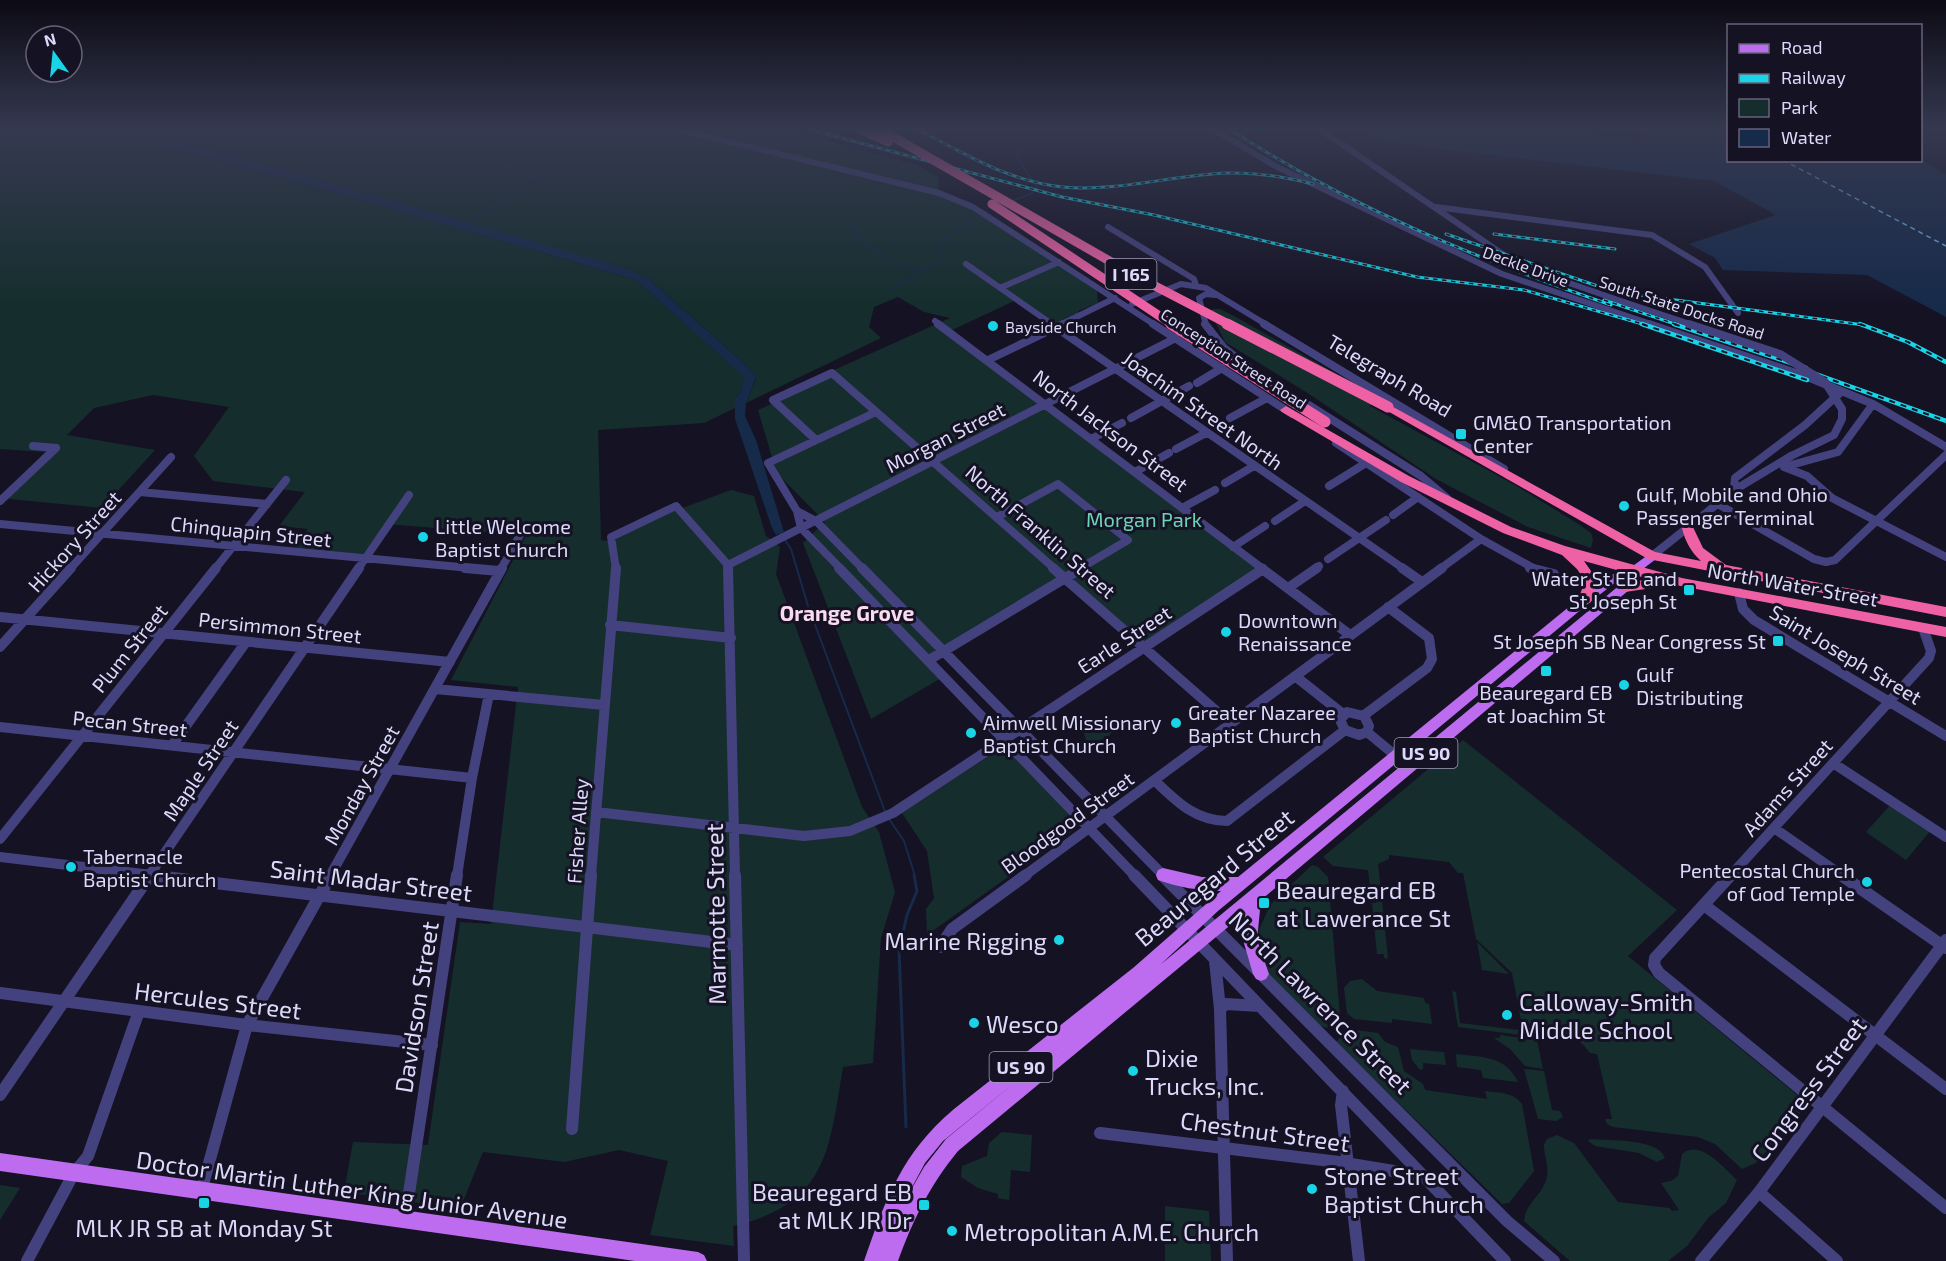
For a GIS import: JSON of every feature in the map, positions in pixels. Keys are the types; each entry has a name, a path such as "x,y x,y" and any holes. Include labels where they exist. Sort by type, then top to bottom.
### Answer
{"highway":[{"name":"I 165","path":"965,189 1039,233 1109,284 1452,502"},
{"name":"I 165","path":"983,189 1134,275 1388,407 1518,478"},
{"path":"1286,410 1405,479 1507,530 1562,550 1613,560 1631,561 1652,556 1671,572 1701,586"},
{"name":"Telegraph Road","path":"1518,478 1652,556"},
{"path":"1688,528 1694,548 1701,555 1736,573"},
{"path":"1562,550 1589,574 1592,585 1585,600"},
{"name":"North Water Street","path":"1562,550 1682,584 1946,632"},
{"name":"North Water Street","path":"1652,556 1946,613"},
{"path":"1625,587 1651,582 1682,584"}],"main road":[{"name":"Beauregard Street","path":"889,1261 910,1202 929,1170 952,1145 1192,937 1203,916 1242,883 1585,600 1612,579 1634,571 1652,556"},
{"name":"Beauregard Street","path":"873,1261 885,1222 899,1189 921,1155 956,1119 1192,937 1216,929 1625,587 1634,571"},
{"path":"1364,783 1395,766 1447,725 1464,722 1463,712 1506,675 1519,654"},
{"path":"1163,874 1185,883 1202,885 1242,883"},
{"path":"1254,897 1250,940 1261,974"},
{"name":"Doctor Martin Luther King Junior Avenue","path":"0,1162 699,1261"}],"street":[{"name":"Conception Street Road","path":"922,189 973,207 1481,538 1530,568 1554,574"},
{"name":"Deckle Drive","path":"1323,189 1502,274 1843,390 1873,404 1946,447"},
{"name":"South State Docks Road","path":"1409,189 1510,259 1540,273 1780,354 1825,382 1842,409 1839,429 1834,435 1791,456"},
{"path":"1436,207 1652,235 1706,267 1738,313"},
{"name":"Telegraph Road","path":"1108,227 1194,279 1196,285 1221,296 1457,438 1518,478"},
{"path":"1000,288 1059,262"},
{"name":"Joachim Street North","path":"966,264 1422,582"},
{"path":"988,360 1118,300 1133,304 1176,285 1196,285"},
{"path":"1221,296 1206,294 1198,301 1206,328 1221,345 1250,369 1421,476 1452,502"},
{"path":"1144,300 1141,309 1148,320"},
{"name":"North Jackson Street","path":"935,321 1350,635"},
{"name":"Morgan Street","path":"728,565 1176,338"},
{"path":"1131,418 1222,368"},
{"name":"North Franklin Street","path":"816,440 773,400 832,374 1230,723"},
{"path":"1734,488 1735,478 1805,425 1843,390"},
{"path":"1230,418 1268,398"},
{"path":"1752,475 1838,452 1873,404"},
{"path":"876,412 768,463 797,511 801,528 1505,1261"},
{"path":"1091,439 1122,423"},
{"path":"1135,472 1206,433"},
{"path":"0,501 56,448 33,446"},
{"path":"1716,503 1814,559 1826,562 1835,560 1878,522 1946,455"},
{"name":"Beauregard Street","path":"1652,556 1752,475 1791,456"},
{"name":"Hickory Street","path":"0,647 105,534 171,458"},
{"path":"1329,486 1366,463"},
{"path":"1225,483 1254,466"},
{"path":"1784,467 1802,474 1832,498 1946,557"},
{"name":"Plum Street","path":"0,839 286,480"},
{"path":"929,660 1128,540 1058,484 997,517"},
{"path":"1182,508 1215,490"},
{"path":"140,492 267,504"},
{"name":"Maple Street","path":"0,1095 409,495"},
{"path":"1329,559 1418,497"},
{"path":"1275,521 1305,501"},
{"name":"Fisher Alley","path":"572,1129 610,625 617,575 611,537 676,506 728,565"},
{"name":"North Lawrence Street","path":"797,511 816,521 1104,816 1507,1221 1554,1261"},
{"name":"Chinquapin Street","path":"0,524 499,572"},
{"path":"1233,547 1265,526"},
{"name":"Monday Street","path":"201,1192 248,1025 520,535"},
{"name":"Bloodgood Street","path":"940,947 952,929 1481,538"},
{"name":"Marmotte Street","path":"728,565 744,1261"},
{"path":"1287,588 1319,566"},
{"name":"Earle Street","path":"596,812 822,836 861,829 893,813 1263,569"},
{"name":"Saint Joseph Street","path":"1739,593 1743,609 1754,620 1946,736"},
{"path":"1363,716 1427,668 1432,658 1429,638 1388,607"},
{"name":"Persimmon Street","path":"0,617 450,662"},
{"path":"610,625 731,638"},
{"name":"Adams Street","path":"1823,1106 1659,973 1654,965 1655,958 1929,658 1931,651 1923,628"},
{"path":"173,744 246,642"},
{"path":"1295,676 1343,714"},
{"path":"435,689 604,705"},
{"name":"Davidson Street","path":"405,1220 472,778 489,694"},
{"path":"1343,714 1351,712 1363,716 1369,722 1366,732"},
{"path":"1343,714 1340,723 1345,730 1359,735 1366,732"},
{"name":"Pecan Street","path":"0,728 173,744 472,778"},
{"path":"1154,780 1188,812 1200,819 1213,822 1227,821 1345,730"},
{"path":"1366,732 1396,756"},
{"path":"1833,763 1946,837"},
{"path":"1774,828 1945,945"},
{"name":"Saint Madar Street","path":"0,857 737,945"},
{"path":"1704,905 1946,1089"},
{"name":"Congress Street","path":"1701,1261 1759,1192 1945,945"},
{"path":"1215,961 1220,1009 1227,1261"},
{"name":"Hercules Street","path":"0,993 248,1025 432,1045"},
{"path":"1220,1009 1226,1004 1260,1006"},
{"path":"27,1261 74,1173 88,1156 139,1011"},
{"path":"1343,1091 1341,1105 1359,1261"},
{"path":"1823,1106 1946,1208"},
{"name":"Chestnut Street","path":"1100,1133 1339,1162 1424,1176"},
{"path":"1759,1192 1837,1261"}],"green space":[{"path":"0,189 322,189 636,280 746,378 735,399 735,408 704,423 598,430 601,540 608,541 672,512 731,490 754,496 766,536 780,547 776,574 862,807 879,832 895,892 881,938 873,1063 843,1067 827,1148 806,1188 788,1204 764,1216 733,1226 734,1246 650,1235 668,1161 619,1150 564,1162 483,1152 460,1209 344,1192 353,1142 428,1145 460,922 491,924 518,687 451,680 526,535 385,524 363,554 293,547 308,529 279,526 305,492 213,481 194,456 229,407 153,395 94,408 67,435 155,450 102,508 0,498 45,452 0,449"},
{"name":"Morgan Park","path":"347,189 939,189 939,193 973,207 1097,291 1098,303 1078,311 1084,316 1056,329 1014,301 952,330 1258,569 1145,643 1066,574 925,658 943,677 871,719 803,543 825,522 766,462 772,457 758,410 829,377 834,370 950,318 924,312 898,297 874,307 869,327 881,338 746,403 756,378 745,364 649,279 629,269"},
{"path":"1220,309 1234,316 1381,399 1370,406 1515,485 1580,525 1591,533 1593,540 1591,548 1528,527 1436,479 1306,392 1225,342 1210,311"},
{"path":"1103,718 1114,719 1116,724 1112,733 1101,740 1086,740 1084,733 1088,727"},
{"path":"1463,740 1677,910 1628,956 1808,1104 1756,1163 1742,1169 1715,1144 1698,1137 1613,1127 1607,1124 1605,1119 1612,1119 1597,1054 1590,1053 1578,1041 1566,1034 1536,1031 1536,1037 1524,1036 1512,973 1476,939 1463,873 1458,873 1449,862 1389,855 1389,859 1378,864 1382,899 1371,895 1368,870 1333,866 1323,857"},
{"path":"1006,745 1079,826 927,935 926,909 934,898 927,851 902,813"},
{"path":"1892,803 1931,830 1906,860 1866,832"},
{"path":"1312,865 1318,867 1328,877 1340,1016 1327,1028 1319,1025 1266,971 1259,930 1270,905"},
{"path":"1376,900 1382,901 1388,959 1384,958 1384,954 1377,954 1372,903 1376,903"},
{"path":"1477,942 1509,974 1482,970"},
{"path":"1362,979 1377,991 1424,998 1425,1003 1429,1004 1432,1024 1392,1019 1392,1023 1354,1019 1347,1013 1344,988 1350,981"},
{"path":"1452,991 1456,992 1460,1023 1519,1030 1521,1035 1458,1027"},
{"path":"1347,1029 1378,1033 1385,1042 1398,1047 1404,1071 1423,1084 1425,1090 1487,1099 1485,1091 1506,1094 1515,1097 1522,1104 1534,1171 1509,1203 1502,1204 1336,1042"},
{"path":"1500,1035 1537,1040 1543,1069 1525,1066 1510,1049 1494,1038 1500,1038"},
{"path":"1410,1049 1444,1052 1446,1065 1423,1063 1423,1069 1420,1070 1412,1060"},
{"path":"1456,1054 1492,1059 1507,1067 1518,1082 1483,1078 1481,1070 1457,1067"},
{"path":"1524,1069 1544,1071 1552,1110 1560,1111 1563,1117 1556,1121 1538,1119"},
{"path":"1002,1132 1032,1135 1030,1172 1011,1170 1009,1200 998,1198 998,1194 978,1188 961,1177 962,1166 987,1156 989,1143"},
{"path":"1557,1135 1574,1143 1618,1202 1669,1208 1672,1211 1679,1210 1661,1183 1671,1181 1678,1176 1682,1154 1689,1150 1704,1152 1719,1162 1737,1180 1726,1203 1708,1218 1687,1246 1668,1261 1570,1261 1524,1221 1527,1210 1547,1178 1544,1145 1547,1139"},
{"path":"1590,1139 1644,1144 1661,1152 1665,1158 1657,1162 1639,1153 1595,1146 1588,1141"},
{"path":"0,1185 20,1188 0,1220"},
{"path":"1165,1206 1209,1211 1211,1261 1165,1261"}],"water":[{"path":"322,189 349,189 629,269 649,279 745,364 756,377 746,403 745,416 756,440 784,532 776,535 772,528 735,419 735,399 741,391 745,378 636,280"},
{"path":"1728,189 1946,189 1946,317 1867,275 1723,270 1715,258 1689,244 1776,215"}],"waterway":[{"path":"465,224 522,189"},
{"path":"1012,201 1031,194 1035,189"},
{"path":"889,290 940,261 937,250 948,236 978,214"},
{"path":"845,220 856,229 860,241 902,266 921,269"},
{"path":"779,531 791,549 808,606 886,814"},
{"path":"889,819 904,841 915,876"},
{"path":"906,1127 899,950 907,915 917,891 914,875"}],"ferry route":[{"path":"1838,189 1946,246"}],"railway":[{"path":"1032,189 1154,215 1417,277 1524,290 1646,325"},
{"path":"1332,189 1464,250 1611,305"},
{"path":"1446,234 1615,292 1862,325"},
{"path":"1494,234 1615,249"},
{"path":"1604,300 1678,325"},
{"path":"1642,324 1807,380"},
{"path":"1674,324 1806,368"},
{"path":"1862,325 1908,342 1946,362"},
{"path":"1799,368 1946,421"}],"place":[{"name":"Bayside Church","path":"993,326"},
{"name":"GM&O Transportation Center","path":"1461,434"},
{"name":"Gulf, Mobile and Ohio Passenger Terminal","path":"1624,506"},
{"name":"Little Welcome Baptist Church","path":"423,537"},
{"name":"Water St EB and St Joseph St","path":"1689,590"},
{"name":"Downtown Renaissance","path":"1226,632"},
{"name":"St Joseph SB Near Congress St","path":"1778,641"},
{"name":"Beauregard EB at Joachim St","path":"1546,671"},
{"name":"Gulf Distributing","path":"1624,685"},
{"name":"Greater Nazaree Baptist Church","path":"1176,723"},
{"name":"Aimwell Missionary Baptist Church","path":"971,733"},
{"name":"Tabernacle Baptist Church","path":"71,867"},
{"name":"Pentecostal Church of God Temple","path":"1867,882"},
{"name":"Beauregard EB at Lawerance St","path":"1264,903"},
{"name":"Marine Rigging","path":"1059,940"},
{"name":"Calloway-Smith Middle School","path":"1507,1015"},
{"name":"Wesco","path":"974,1023"},
{"name":"Dixie Trucks, Inc.","path":"1133,1071"},
{"name":"Stone Street Baptist Church","path":"1312,1189"},
{"name":"MLK JR SB at Monday St","path":"204,1203"},
{"name":"Beauregard EB at MLK JR Dr","path":"924,1205"},
{"name":"Metropolitan A.M.E. Church","path":"952,1231"}],"district":[{"name":"Orange Grove","path":"847,612"}]}
